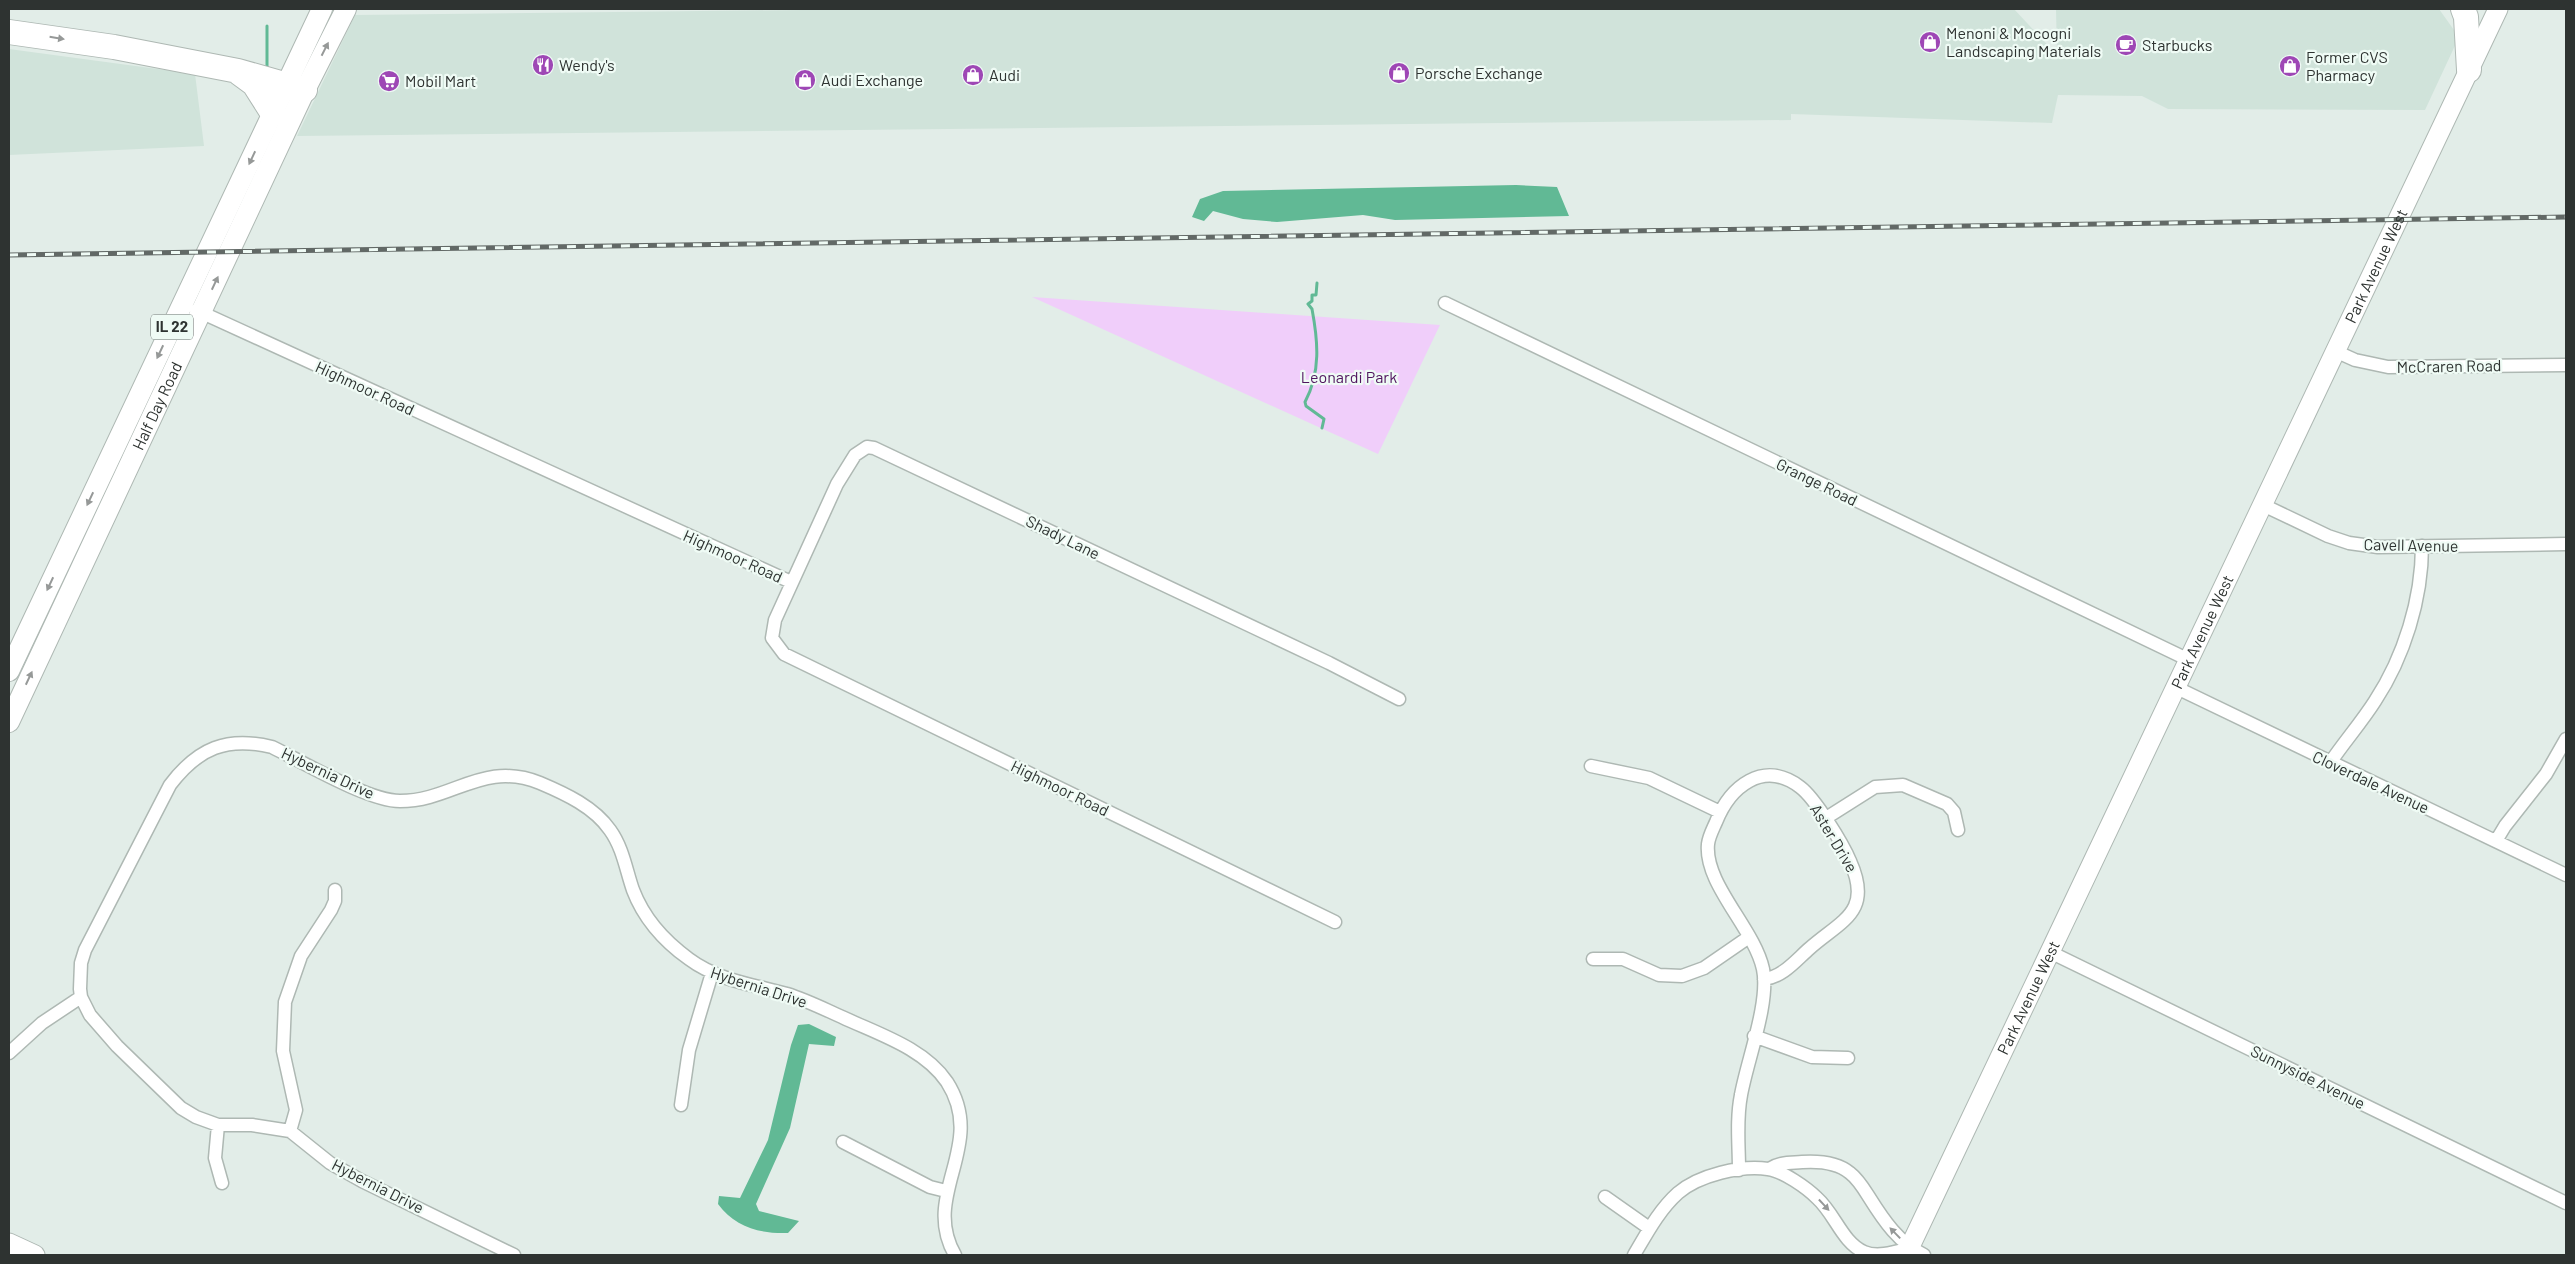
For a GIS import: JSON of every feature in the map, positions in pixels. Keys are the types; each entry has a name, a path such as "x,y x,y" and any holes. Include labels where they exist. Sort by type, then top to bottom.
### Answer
{"highway":[{"path":"2463,9 2466,17 2469,70"},
{"path":"9,32 114,47 238,72 295,88"},
{"path":"238,72 254,84 273,114"}],"main road":[{"name":"Half Day Road","path":"9,671 192,308 295,88 322,9"},
{"name":"Half Day Road","path":"9,722 192,308 273,114 295,88 346,9"}],"street":[{"name":"Park Avenue West","path":"1913,1253 2050,952 2498,9"},
{"name":"Grange Road","path":"1445,303 2189,660"},
{"name":"Highmoor Road","path":"192,308 791,582 775,620 772,638 784,654 1335,922"},
{"name":"McCraren Road","path":"2335,351 2355,360 2388,367 2566,364"},
{"name":"Shady Lane","path":"791,582 838,484 855,455 867,447 874,448 1329,663 1399,699"},
{"name":"Cavell Avenue","path":"2263,505 2328,536 2349,543 2378,547 2566,544"},
{"path":"2330,762 2374,703 2396,663 2416,601 2422,546"},
{"name":"Cloverdale Avenue","path":"2177,688 2566,875"},
{"path":"2496,841 2505,826 2546,774 2566,739"},
{"name":"Hybernia Drive","path":"514,1255 362,1181 330,1163 290,1131 252,1125 218,1125 196,1117 181,1108 99,1027 81,997 81,963 170,785 183,768 195,758 218,746 244,742 272,747 352,787 398,801 431,798 467,782 499,776 520,778 538,783 578,801 594,813 610,829 621,849 633,889 644,914 671,946 712,973 810,1003 916,1053 934,1066 946,1082 958,1107 962,1138 946,1191 944,1207 947,1236 954,1255"},
{"path":"1591,766 1649,778 1720,812"},
{"name":"Aster Drive","path":"1739,1170 1740,1098 1761,1010 1764,979 1758,953 1710,869 1707,857 1708,841 1720,812 1739,786 1757,778 1778,776 1802,788 1826,818 1858,878 1858,895 1852,912 1841,925 1812,946 1780,975 1764,979"},
{"path":"1826,818 1875,787 1903,785 1947,804 1954,812 1958,830"},
{"path":"290,1131 296,1110 283,1051 285,1002 301,956 335,901 334,890"},
{"path":"1593,959 1623,960 1659,975 1682,976 1704,968 1750,938"},
{"name":"Sunnyside Avenue","path":"2050,952 2566,1202"},
{"path":"680,1104 689,1050 712,973"},
{"path":"9,1053 42,1023 81,997"},
{"path":"1754,1036 1812,1057 1848,1058"},
{"path":"218,1125 216,1158 222,1183"},
{"path":"843,1142 930,1187 946,1191"},
{"path":"1769,1169 1778,1163 1807,1162 1828,1163 1850,1172 1882,1218 1913,1253"},
{"path":"1801,1184 1807,1162"},
{"path":"1634,1255 1649,1228 1662,1210 1679,1192 1694,1182 1718,1174 1739,1170 1769,1169 1801,1184 1828,1208 1848,1239 1865,1252 1876,1254 1913,1253"},
{"path":"1605,1197 1649,1228"},
{"path":"9,1243 35,1255"}],"shaded area":[{"path":"884,9 2014,9 2057,55 2056,9 2439,9 2459,37 2425,110 2168,109 2142,96 2058,95 2052,123 1791,114 1791,120 297,136 355,15"},
{"path":"9,49 195,74 204,146 9,155"},
{"path":"1516,185 1557,187 1569,216 1395,220 1363,215 1277,222 1243,219 1213,211 1204,221 1192,217 1200,199 1223,191"},
{"path":"809,1024 836,1037 834,1046 809,1044 790,1128 756,1204 759,1211 799,1221 788,1233 768,1232 749,1228 740,1224 725,1212 718,1204 719,1196 740,1198 768,1140 791,1045 798,1025"}],"green space":[{"name":"Leonardi Park","path":"1032,297 1440,325 1378,454"}],"waterway":[{"path":"267,26 267,69"},
{"path":"1317,283 1316,295 1312,295 1312,301 1308,304 1312,309 1316,333 1316,368 1305,402 1306,406 1324,419 1322,428"}],"railway":[{"path":"9,255 2566,217"}],"place":[{"name":"Menoni & Mocogni Landscaping Materials","path":"1930,42"},
{"name":"Starbucks","path":"2126,45"},
{"name":"Wendy's","path":"543,65"},
{"name":"Former CVS Pharmacy","path":"2290,66"},
{"name":"Porsche Exchange","path":"1399,73"},
{"name":"Audi","path":"973,75"},
{"name":"Audi Exchange","path":"805,80"},
{"name":"Mobil Mart","path":"389,81"}]}
